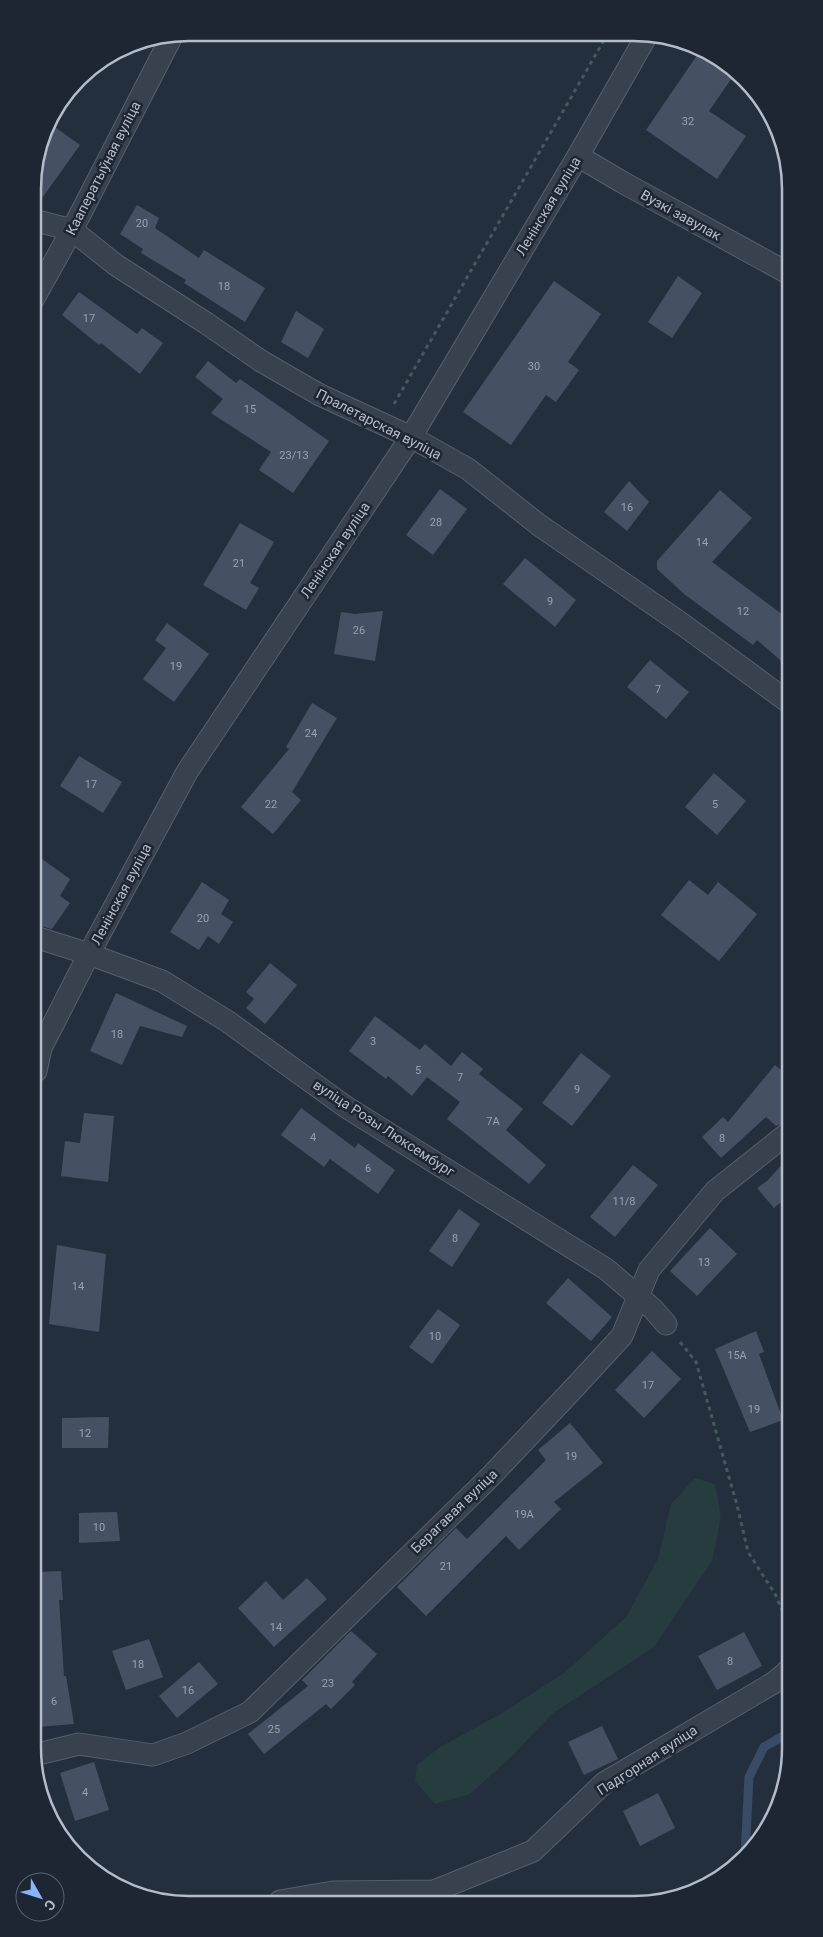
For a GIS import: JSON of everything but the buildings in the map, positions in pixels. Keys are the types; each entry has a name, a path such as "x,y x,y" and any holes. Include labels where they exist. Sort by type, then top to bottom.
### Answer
{"street":[{"name":"Ленінская вуліца","path":"41,1047 88,954 187,772 411,437 578,156 642,42"},
{"name":"Кааператыўная вуліца","path":"42,284 72,230 168,43"},
{"name":"Вузкі завулак","path":"578,156 782,270"},
{"name":"Пралетарская вуліца","path":"42,222 72,230 116,265 261,361 320,395 411,437 468,469 539,524 682,624 782,697"},
{"path":"42,939 88,954"},
{"name":"вуліца Розы Люксембург","path":"88,954 162,981 227,1020 346,1107 606,1269 653,1309 666,1324"},
{"name":"Берагавая вуліца","path":"42,1753 79,1744 153,1755 187,1743 250,1712 491,1476 575,1387 622,1336 650,1270 716,1191 781,1138"},
{"name":"Падгорная вуліца","path":"309,1896 333,1892 434,1891 533,1851 604,1783 781,1677"}],"path":[{"path":"383,424 604,41"},
{"path":"666,1324 696,1362 737,1505 748,1552 775,1594 781,1608"}],"green space":[{"path":"695,1478 715,1484 721,1517 712,1561 654,1647 553,1713 510,1758 470,1794 435,1804 415,1781 417,1765 440,1747 504,1712 564,1673 626,1617 658,1559 671,1504"}],"waterway":[{"path":"746,1844 749,1777 764,1747 781,1737"}]}
